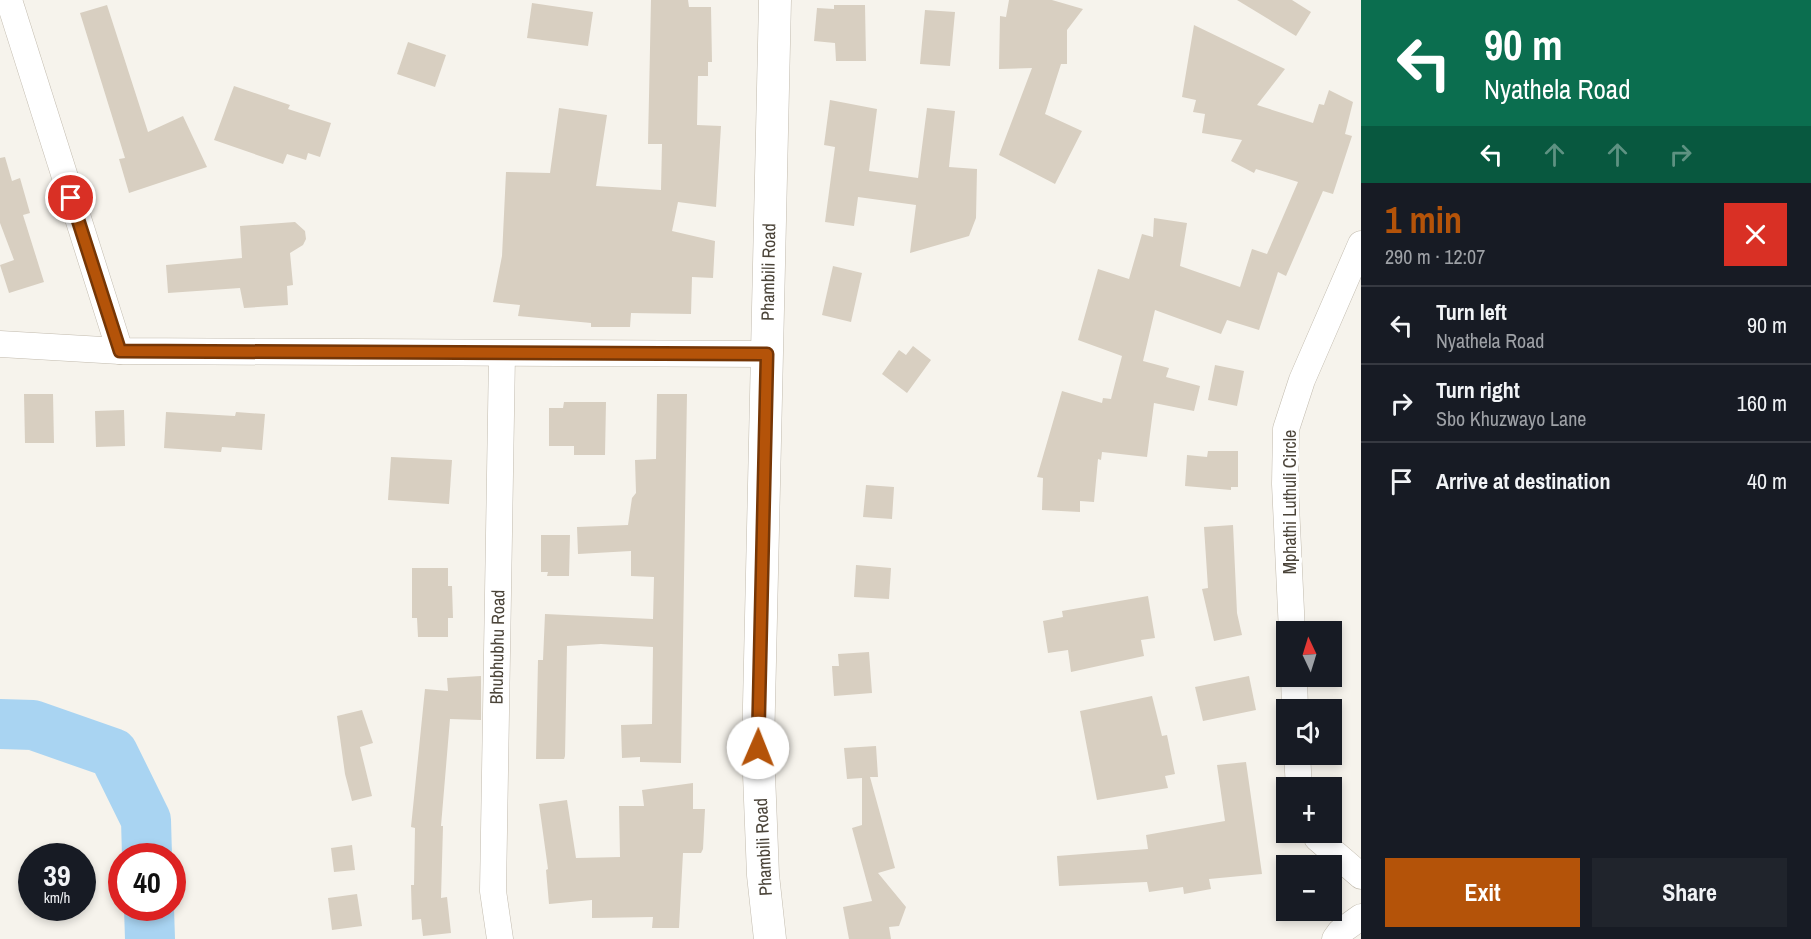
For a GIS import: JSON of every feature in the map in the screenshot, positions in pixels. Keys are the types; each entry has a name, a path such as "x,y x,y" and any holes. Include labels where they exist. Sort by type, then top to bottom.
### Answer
{"street":[{"path":"9,0 120,351"},
{"name":"Phambili Road","path":"770,939 763,875 758,748 775,0"},
{"name":"Mphathi Luthuli Circle","path":"1291,621 1285,484 1286,429 1302,380 1361,244"},
{"path":"0,344 120,351 502,355 767,354"},
{"name":"Bhubhubhu Road","path":"500,939 494,891 502,355"},
{"path":"1323,843 1361,876"},
{"path":"1335,939 1340,932 1361,917"}],"building":[{"path":"651,0 688,0 689,7 711,7 712,62 708,62 708,76 698,76 697,125 721,126 716,207 678,202 672,231 715,241 713,278 692,277 691,314 631,313 630,327 591,327 591,323 518,316 520,305 493,302 502,256 506,172 550,173 559,108 607,115 596,186 661,190 662,144 648,144"},
{"path":"1009,0 1052,0 1083,9 1067,30 1067,64 1061,64 1045,114 1082,131 1055,184 999,155 1032,68 999,69 1000,16 1006,17"},
{"path":"1237,0 1292,0 1311,12 1296,36"},
{"path":"532,3 593,12 588,46 527,38"},
{"path":"107,5 148,132 183,116 207,167 129,193 119,159 125,158 80,13"},
{"path":"834,5 865,5 866,61 836,61 835,43 814,41 817,8 834,9"},
{"path":"925,10 955,12 950,66 920,64"},
{"path":"1194,25 1285,69 1257,105 1313,123 1319,104 1324,105 1329,90 1353,102 1345,134 1352,136 1333,194 1323,191 1286,276 1278,272 1259,330 1227,320 1221,334 1155,310 1143,361 1169,368 1166,377 1200,386 1194,411 1154,403 1147,457 1102,452 1101,460 1098,459 1094,502 1080,501 1080,512 1042,510 1043,478 1037,477 1062,391 1102,403 1103,398 1111,399 1122,356 1078,340 1098,269 1129,279 1142,234 1153,237 1154,218 1187,223 1180,266 1240,287 1252,249 1267,254 1298,182 1256,169 1254,173 1231,161 1242,140 1202,133 1205,114 1193,112 1196,100 1182,97"},
{"path":"408,42 446,55 435,87 397,74"},
{"path":"234,86 290,105 288,109 331,123 320,157 308,153 306,160 287,154 283,164 214,140"},
{"path":"830,100 877,109 869,171 918,178 927,108 955,111 949,167 977,169 976,218 969,236 910,253 916,205 858,197 854,226 825,222 835,147 824,145"},
{"path":"5,157 12,181 20,178 30,213 23,215 44,282 9,293 0,265 14,260 0,223 0,158"},
{"path":"295,222 305,231 306,239 303,245 290,253 293,285 287,286 288,305 244,308 240,288 168,293 166,265 242,258 240,226"},
{"path":"833,266 862,273 851,322 822,315"},
{"path":"913,346 931,360 907,393 882,374 899,350 906,355"},
{"path":"1215,365 1244,371 1237,406 1208,400"},
{"path":"24,394 53,394 54,443 25,443"},
{"path":"657,394 687,394 681,763 640,762 640,757 622,758 621,725 652,724 653,647 601,644 567,646 565,756 564,759 536,759 538,660 543,660 545,614 653,619 654,577 631,576 631,551 578,554 577,527 628,525 632,498 636,493 635,460 656,459"},
{"path":"564,402 606,402 605,455 574,455 574,446 549,446 549,408 563,408"},
{"path":"124,410 125,446 96,447 95,411"},
{"path":"166,412 235,416 236,412 265,414 262,450 222,447 221,452 164,448"},
{"path":"1208,451 1238,451 1238,487 1231,487 1231,490 1185,486 1187,455 1207,457"},
{"path":"391,457 452,460 449,504 388,500"},
{"path":"866,485 894,487 892,519 863,517"},
{"path":"1233,525 1237,613 1242,635 1214,641 1202,589 1208,588 1204,527"},
{"path":"541,535 570,535 569,576 547,576 548,572 541,572"},
{"path":"856,565 891,568 889,599 854,597"},
{"path":"412,568 448,568 448,586 452,586 453,618 448,618 448,637 418,637 417,618 412,618"},
{"path":"1148,596 1155,638 1141,640 1144,656 1071,672 1068,650 1048,653 1043,621 1063,617 1062,611"},
{"path":"869,652 872,693 834,696 832,666 839,666 838,654"},
{"path":"481,676 481,720 450,719 441,826 443,826 441,898 447,897 451,933 423,936 421,919 412,920 411,885 414,885 415,828 411,827 425,689 448,691 447,678"},
{"path":"1249,676 1256,710 1203,721 1195,687"},
{"path":"1152,696 1162,736 1167,735 1175,774 1165,776 1168,788 1097,800 1080,711"},
{"path":"362,710 373,743 360,747 372,796 352,801 345,774 337,716"},
{"path":"876,746 878,777 870,777 895,868 878,873 906,907 899,926 889,927 891,939 849,939 843,907 872,901 852,828 862,825 862,778 847,779 844,748"},
{"path":"1246,762 1262,874 1209,879 1211,889 1184,894 1183,887 1149,892 1147,882 1059,886 1057,856 1148,849 1146,835 1225,821 1217,765"},
{"path":"693,783 693,809 705,809 703,849 701,853 683,853 679,928 652,928 653,917 592,918 592,900 549,904 546,870 548,869 539,804 567,800 576,858 620,857 619,806 644,806 642,790"},
{"path":"352,845 355,870 334,872 331,848"},
{"path":"357,894 362,926 332,930 328,898"}],"waterway":[{"path":"0,724 33,725 113,753 146,820 147,843"},
{"path":"149,921 150,939"}],"route":[{"path":"71,198 120,351 502,355 767,354 758,748"}]}
